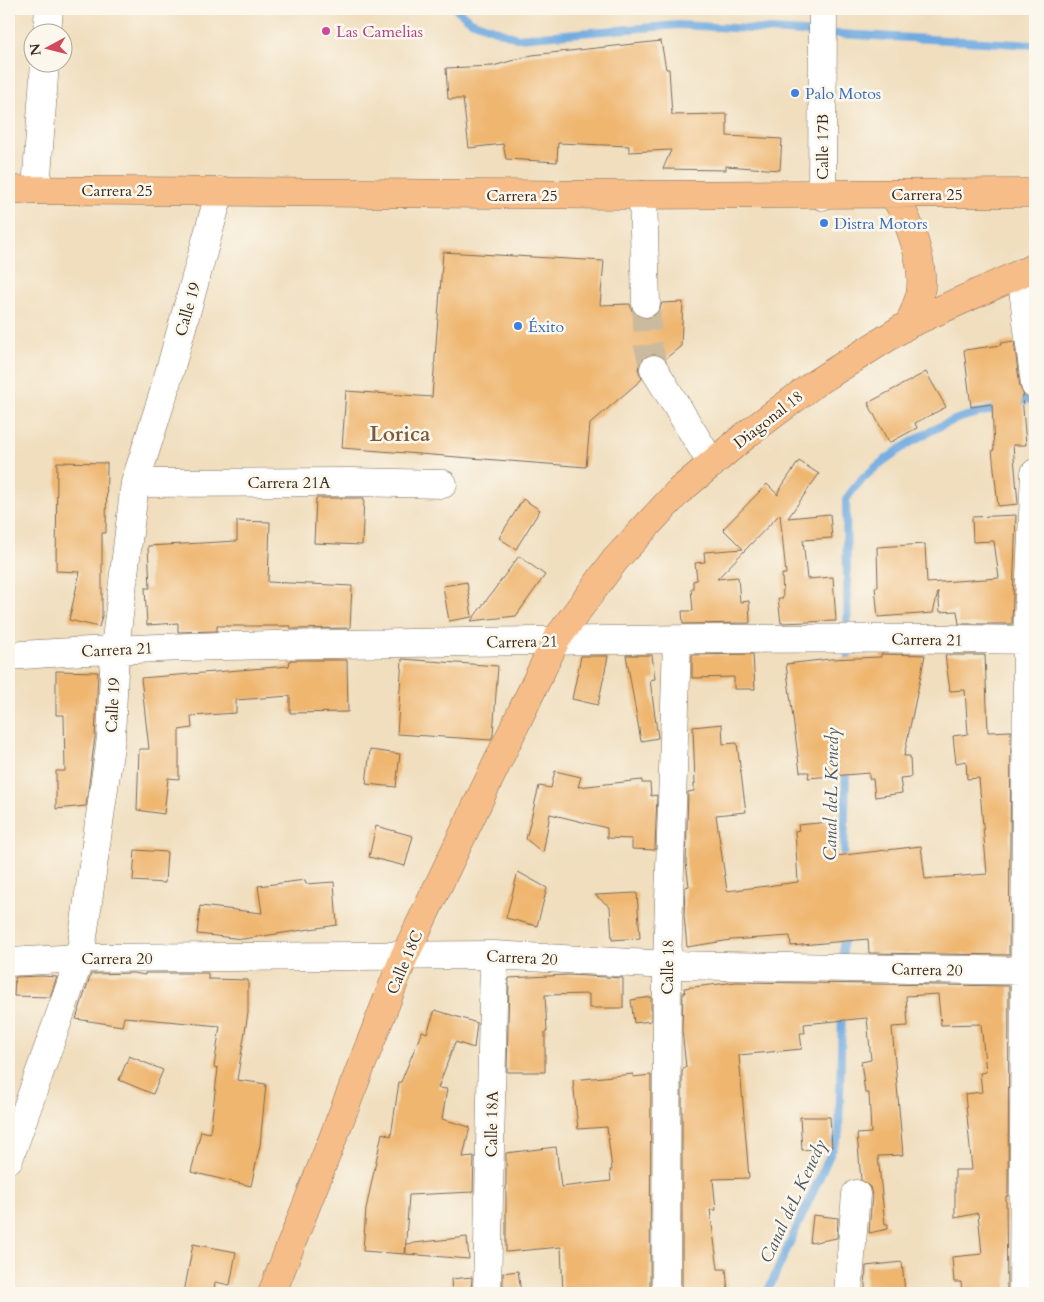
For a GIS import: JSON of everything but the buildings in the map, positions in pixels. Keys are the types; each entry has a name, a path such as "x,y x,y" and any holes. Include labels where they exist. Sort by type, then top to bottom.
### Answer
{"main road":[{"name":"Carrera 25","path":"9,190 822,196 1035,193"},
{"path":"893,194 903,210 914,236 919,265 920,293 909,324"},
{"name":"Diagonal 18","path":"556,640 616,560 680,491 814,384 909,324 1028,270"},
{"name":"Calle 18C","path":"272,1293 404,957 556,640"}],"street":[{"path":"48,22 49,9"},
{"name":"Calle 17B","path":"822,196 823,10"},
{"path":"36,190 44,72"},
{"name":"Calle 19","path":"9,1159 80,958 111,738 115,648 135,483 163,395 220,191"},
{"path":"643,195 646,303"},
{"path":"1028,270 1034,376"},
{"path":"654,369 712,464"},
{"path":"1023,1293 1030,970 1031,640 1035,473"},
{"name":"Carrera 21A","path":"135,483 352,482 443,484"},
{"name":"Carrera 21","path":"9,656 115,648 556,640 869,638 1031,640"},
{"name":"Calle 18","path":"666,1293 667,965 677,640"},
{"name":"Carrera 20","path":"9,962 80,958 494,955 667,965 1030,970"},
{"name":"Calle 18A","path":"487,1293 494,955"},
{"path":"848,1293 856,1194"}],"waterway":[{"path":"456,9 471,21 517,38 679,25 1035,45"},
{"name":"Canal deL Kenedy","path":"1013,404 1035,398"},
{"name":"Canal deL Kenedy","path":"848,667 846,500 866,476 912,442 957,419 1002,407"},
{"name":"Canal deL Kenedy","path":"844,864 846,766"},
{"name":"Canal deL Kenedy","path":"843,931 843,964"},
{"name":"Canal deL Kenedy","path":"767,1293 839,1135 842,1011"}],"tunnel":[{"path":"646,303 648,345 654,369"}],"place":[{"name":"Las Camelias","path":"326,31"},
{"name":"Palo Motos","path":"795,93"},
{"name":"Distra Motors","path":"824,223"},
{"name":"Éxito","path":"518,326"}],"district":[{"name":"Lorica","path":"400,434"}]}
